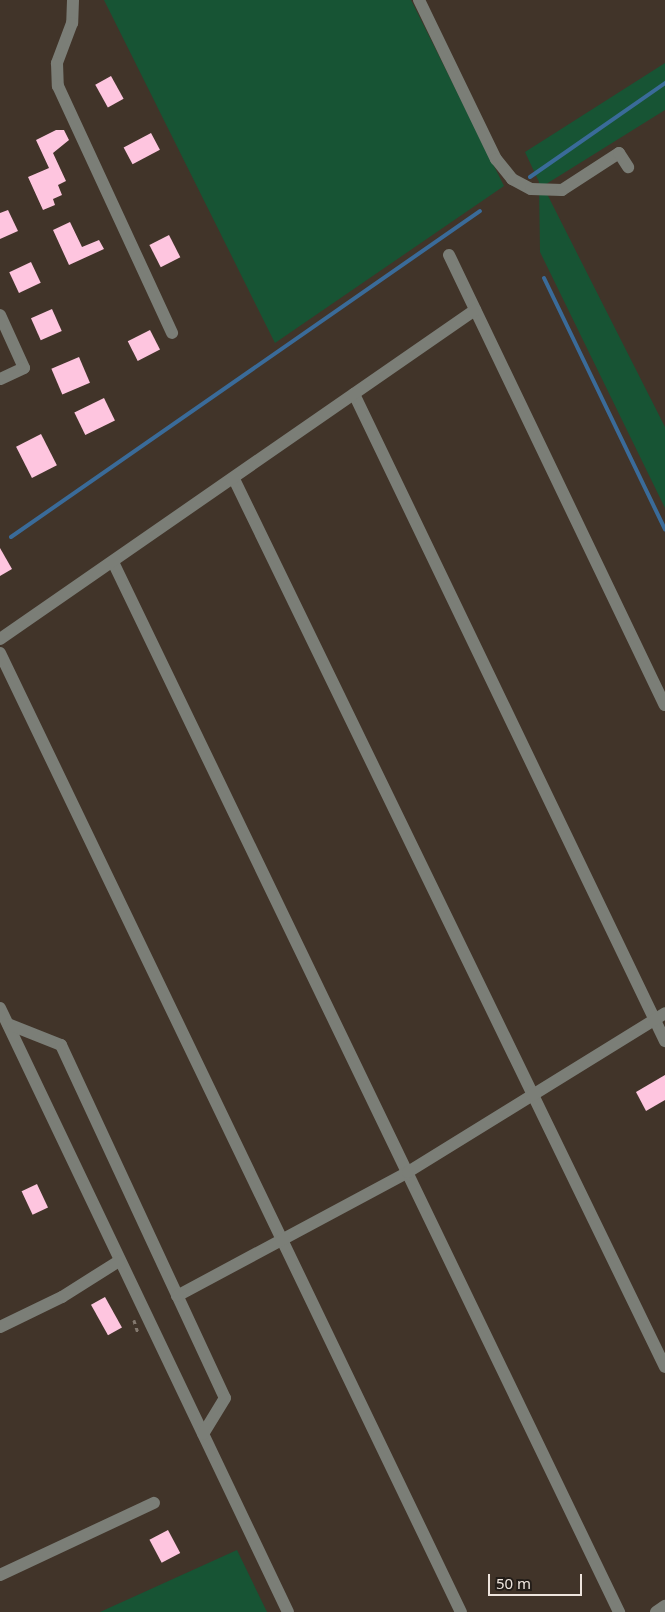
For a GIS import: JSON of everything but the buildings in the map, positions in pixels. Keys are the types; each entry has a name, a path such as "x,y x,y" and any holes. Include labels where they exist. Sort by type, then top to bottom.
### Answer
{"street":[{"path":"73,0 72,24 57,63 58,86 172,334"},
{"path":"419,0 496,159 512,179 531,189 562,190 619,153 628,167"},
{"path":"449,255 665,705"},
{"path":"0,639 234,479 475,310"},
{"path":"0,315 24,368 0,379"},
{"path":"354,394 660,1017 665,1041"},
{"path":"234,479 531,1097 665,1367"},
{"path":"113,562 619,1612"},
{"path":"0,653 461,1612"},
{"path":"0,1008 288,1612"},
{"path":"177,1296 284,1242 408,1172 660,1017"},
{"path":"8,1024 61,1045 225,1398 202,1434"},
{"path":"0,1327 62,1297 119,1261"},
{"path":"0,1576 154,1503"},
{"path":"656,1612 665,1606"}],"green space":[{"path":"104,0 411,0 504,186 275,343"},
{"path":"665,63 665,110 543,186 665,427 665,508 540,252 539,182 525,152"},
{"path":"237,1550 267,1612 100,1612"}],"waterway":[{"path":"530,177 665,83"},
{"path":"11,537 480,211"},
{"path":"544,278 665,529"}]}
